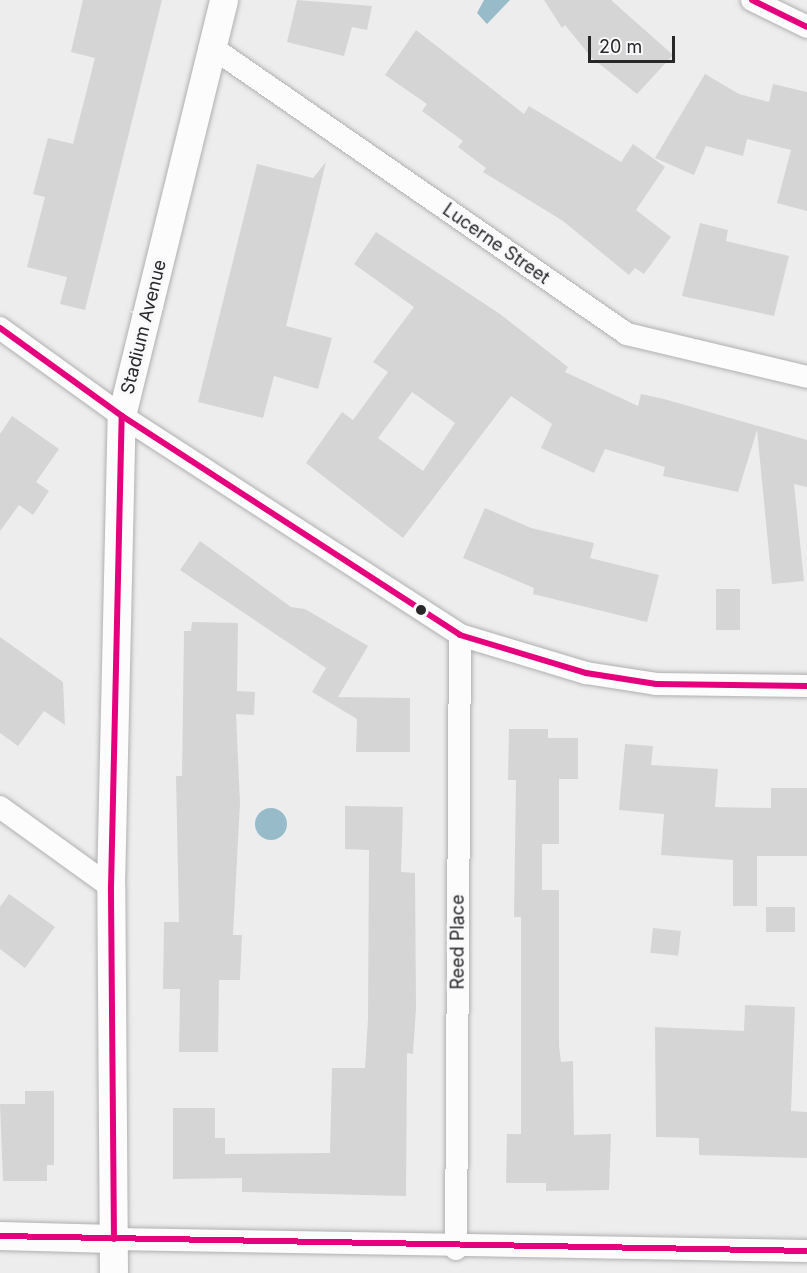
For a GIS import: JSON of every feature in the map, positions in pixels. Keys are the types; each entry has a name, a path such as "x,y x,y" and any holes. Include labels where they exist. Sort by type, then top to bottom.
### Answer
{"street":[{"name":"Stadium Avenue","path":"114,1273 111,888 122,416 224,0"},
{"path":"752,0 807,27"},
{"name":"Lucerne Street","path":"213,48 627,334 807,377"},
{"path":"0,328 122,416 460,635 586,673 656,684 807,686"},
{"name":"Reed Place","path":"456,1249 460,635"},
{"path":"0,807 111,888"},
{"path":"0,1236 456,1249 807,1251"}],"water":[{"path":"484,0 510,0 487,24 477,13"},
{"path":"271,808 283,812 287,824 283,836 271,840 259,836 255,824 259,812"}],"building":[{"path":"83,0 162,0 85,310 60,304 67,277 27,267 45,197 33,194 48,138 73,144 95,58 71,52"},
{"path":"297,0 372,6 367,30 352,27 344,56 287,42"},
{"path":"544,0 611,0 673,55 637,94 591,57 565,25 562,28"},
{"path":"416,30 524,114 529,106 621,162 633,144 665,167 636,210 671,237 644,274 635,268 629,275 563,221 483,172 486,168 458,147 463,141 422,111 427,104 385,75"},
{"path":"705,74 739,94 769,102 773,84 807,92 807,211 777,203 791,150 747,139 743,156 706,146 694,175 655,158"},
{"path":"326,162 286,326 332,338 318,389 274,376 263,418 198,402 257,164 313,178"},
{"path":"700,223 728,230 726,241 789,256 774,316 682,296"},
{"path":"376,232 500,314 568,367 565,372 638,406 641,394 807,440 807,487 794,484 804,581 772,584 757,430 738,492 663,476 665,467 605,449 594,473 541,448 552,424 511,396 403,538 306,463 342,412 353,420 388,372 373,362 414,307 354,264","holes":["412,392 455,423 423,471 378,438"]},
{"path":"12,416 59,449 36,482 49,491 33,515 19,505 0,531 0,434"},
{"path":"485,508 531,528 594,543 590,558 659,575 647,622 533,594 534,588 463,558"},
{"path":"200,541 291,607 305,609 368,646 338,697 410,698 410,752 356,752 357,719 312,692 326,668 180,570"},
{"path":"716,589 740,589 740,630 716,630"},
{"path":"192,622 238,623 237,691 255,692 254,715 236,714 240,803 233,935 242,935 240,980 219,980 218,1052 179,1052 180,989 163,989 164,922 179,922 176,776 182,776 184,631 191,631"},
{"path":"0,637 63,682 65,725 44,711 18,746 0,733"},
{"path":"509,729 548,729 548,738 578,738 578,779 559,779 559,844 542,844 542,890 559,890 559,1046 561,1062 573,1061 574,1135 611,1134 609,1190 546,1191 546,1183 506,1183 507,1134 521,1134 521,917 514,917 516,780 508,780"},
{"path":"625,744 653,746 651,765 718,769 715,807 771,808 771,788 807,788 807,856 757,856 757,906 733,906 733,860 661,855 664,814 619,810"},
{"path":"345,806 403,807 401,872 415,873 416,1008 413,1054 407,1053 406,1196 242,1192 242,1178 173,1179 173,1108 215,1108 215,1138 225,1138 225,1154 330,1153 332,1068 365,1068 368,1019 369,850 345,849"},
{"path":"9,894 55,927 25,968 0,949 0,907"},
{"path":"766,907 795,907 795,932 766,932"},
{"path":"653,928 681,931 678,956 650,953"},
{"path":"745,1005 795,1007 791,1111 807,1112 807,1158 699,1155 699,1138 656,1137 655,1027 744,1031"},
{"path":"25,1091 54,1091 54,1165 47,1165 47,1181 3,1181 0,1104 25,1104"}],"transit line":[{"path":"752,0 807,27"},
{"path":"0,328 122,416 460,635 586,673 656,684 807,686"},
{"path":"114,1239 111,887 122,416"},
{"path":"0,1236 807,1251"}]}
